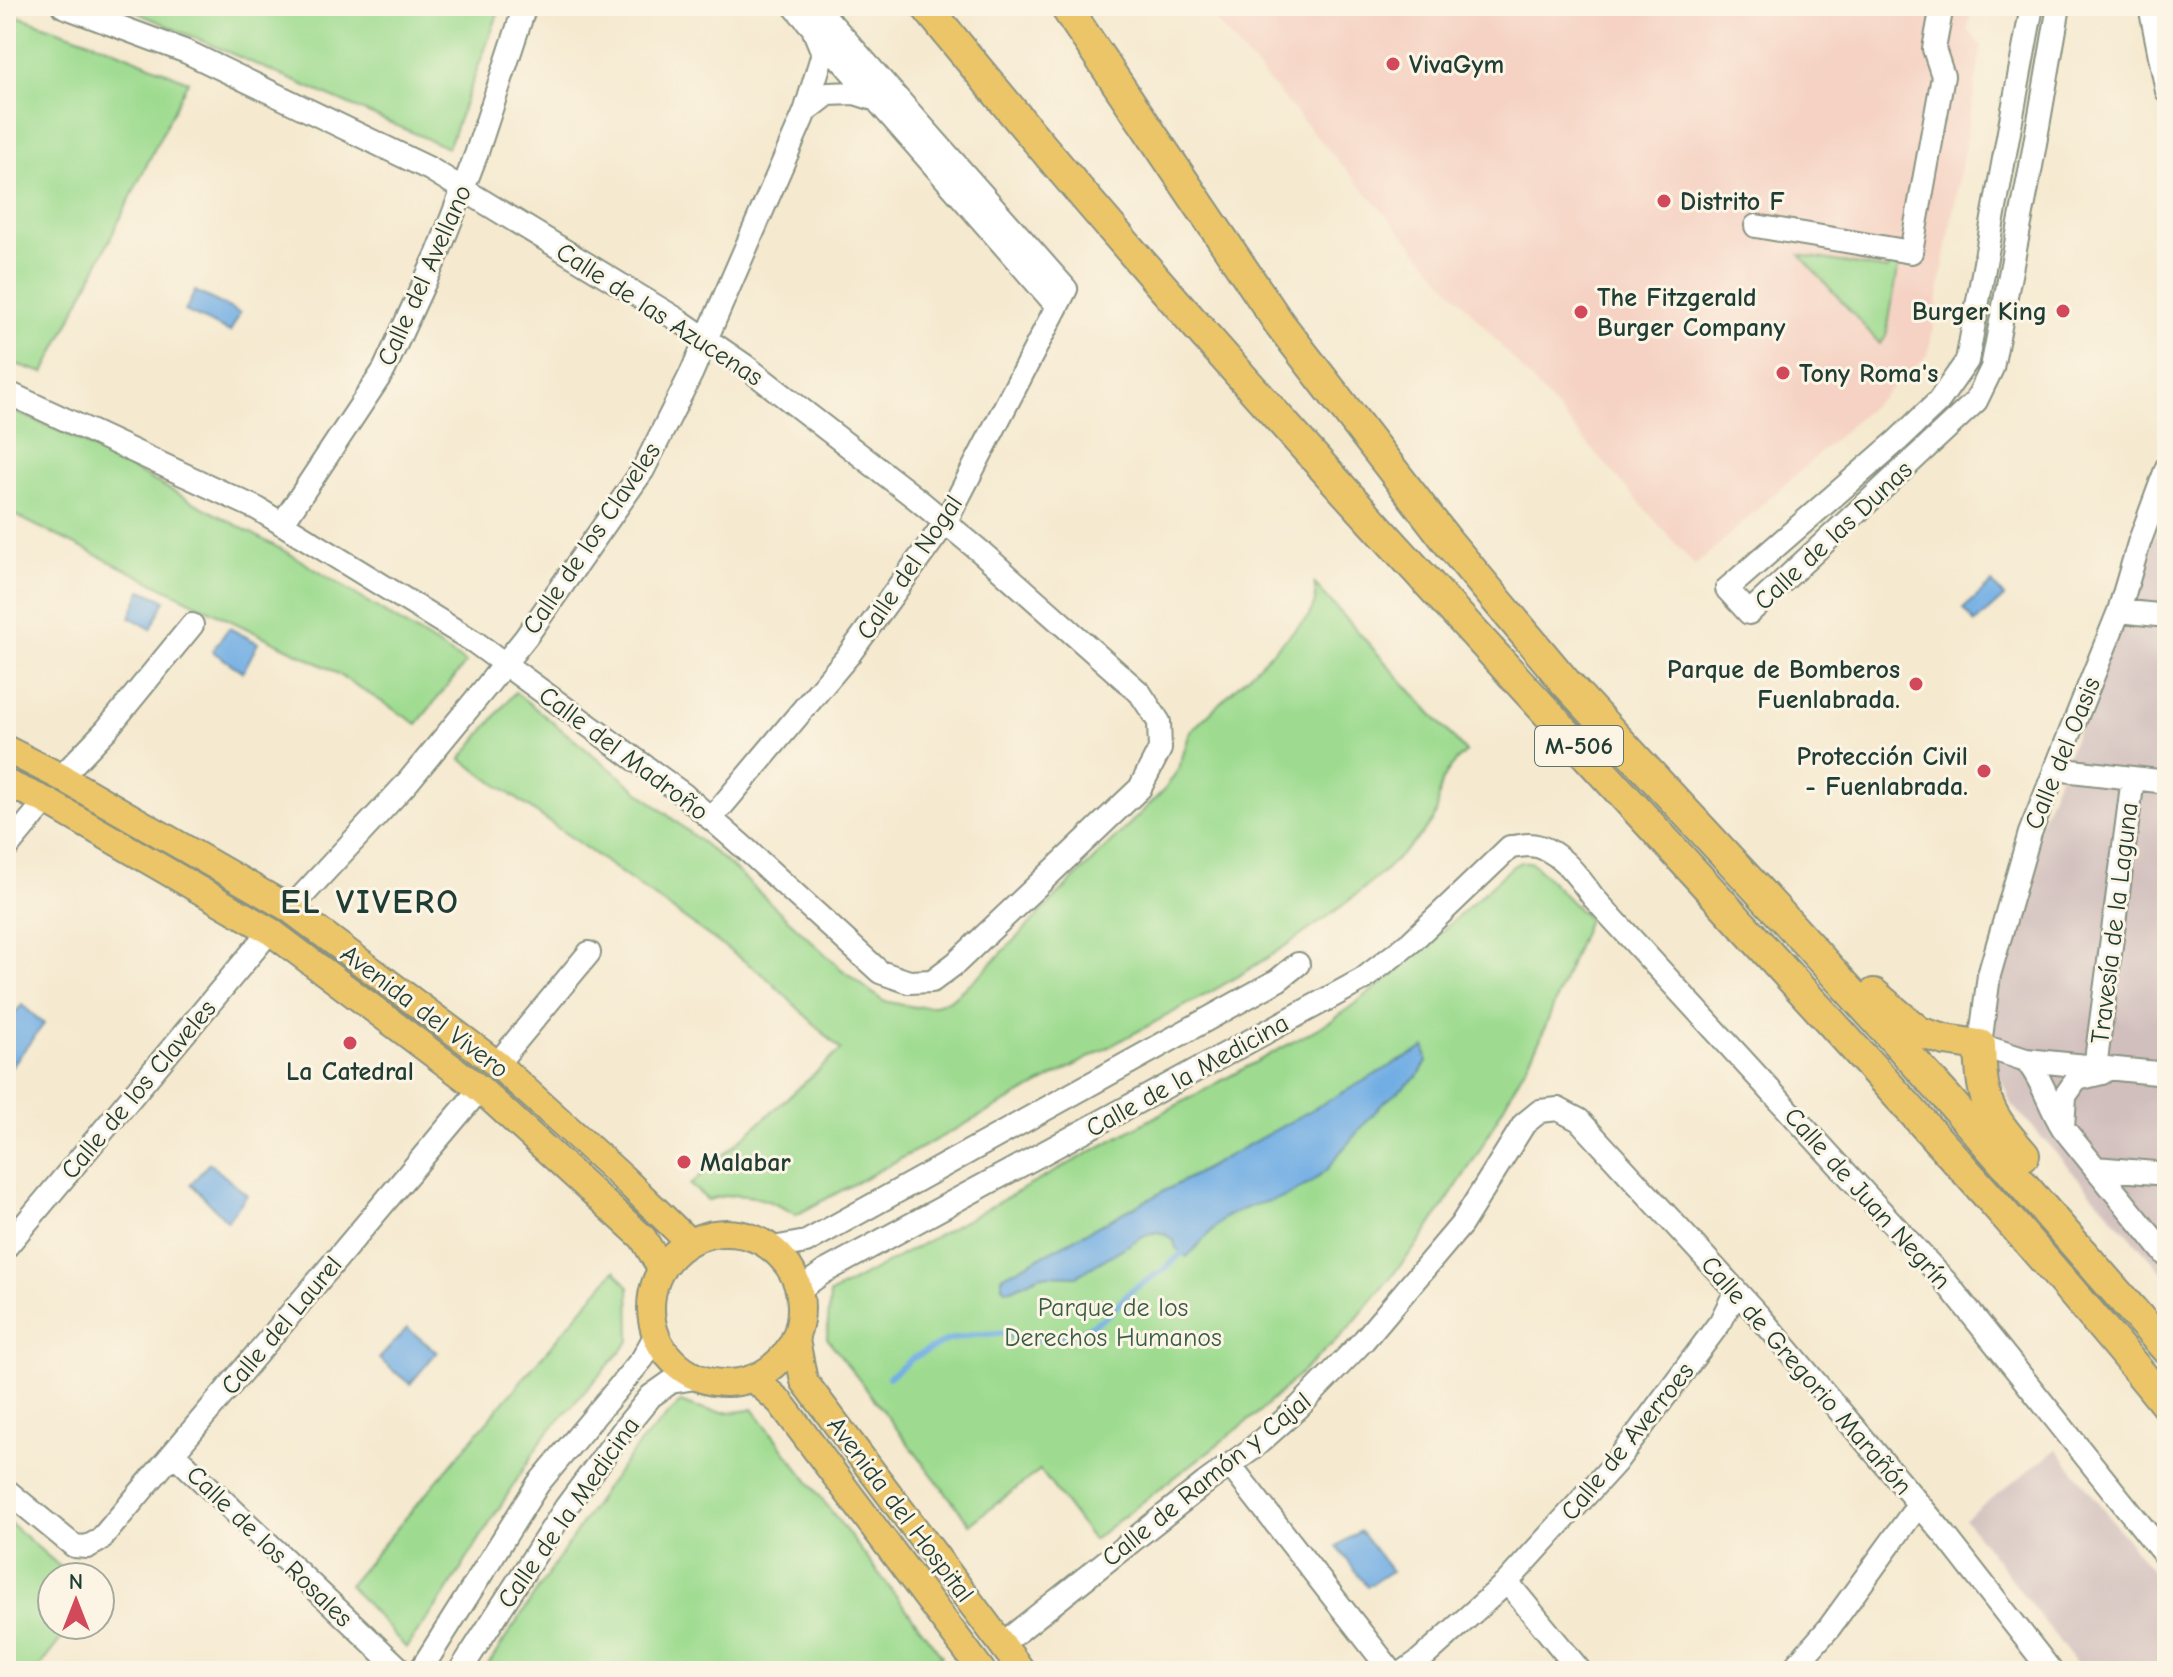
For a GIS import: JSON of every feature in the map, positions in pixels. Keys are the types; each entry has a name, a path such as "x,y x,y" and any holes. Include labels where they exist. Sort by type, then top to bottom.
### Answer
{"highway":[{"path":"904,6 931,39 992,85"},
{"name":"M-506","path":"926,6 1097,213 1356,506 1955,1158 2099,1322 2167,1406"},
{"name":"M-506","path":"1065,6 1279,323 1448,542 1566,683 1948,1099 2167,1350"},
{"path":"1781,915 1919,1032 1945,1040 1980,1045 1981,1081 1987,1106 2001,1129 2158,1309 2167,1326"}],"main road":[{"name":"Avenida del Vivero","path":"6,749 61,777 290,909 497,1064 689,1242"},
{"name":"Avenida del Vivero","path":"6,783 46,801 270,931 480,1089 643,1238 661,1268"},
{"path":"728,1232 757,1239 782,1256 800,1289 803,1311 796,1340 779,1364 754,1379 725,1385 695,1378 671,1361 655,1336 650,1307 656,1278 673,1254 698,1238 728,1232"},
{"name":"Avenida del Hospital","path":"796,1340 804,1381 1022,1671"},
{"name":"Avenida del Hospital","path":"754,1379 780,1402 975,1668"}],"street":[{"name":"Calle de las Azucenas","path":"63,6 187,52 430,169 680,321 744,365 945,523 1140,693 1159,722 1160,749"},
{"name":"Calle del Avellano","path":"282,524 384,370 438,253 463,189 525,6"},
{"path":"794,6 814,16 1062,297"},
{"path":"1756,226 1911,252 1943,76 1934,49 1942,6"},
{"name":"Calle de las Dunas","path":"2032,6 1967,361 1929,411 1727,589 1749,613 1976,401 1994,359 2059,6"},
{"path":"2150,6 2167,91"},
{"path":"814,16 877,100 1062,297"},
{"name":"Calle de los Claveles","path":"290,909 407,783 526,637 643,470 691,374 805,112 823,53 814,16"},
{"path":"805,112 828,94 855,93 877,100"},
{"name":"Calle del Nogal","path":"711,819 848,656 929,548 945,523 1062,297"},
{"name":"Calle del Madroño","path":"6,392 258,509 476,643 684,795 880,972 909,982 932,981 956,963 1140,788 1160,749"},
{"name":"Calle del Oasis","path":"1980,1045 1989,975 2028,839 2119,611 2139,543 2167,467"},
{"path":"2119,611 2167,616"},
{"path":"61,777 107,729 192,625"},
{"path":"2055,769 2167,782"},
{"name":"Travesía de la Laguna","path":"2105,1069 2133,778"},
{"path":"6,849 46,801"},
{"name":"Calle de la Medicina","path":"800,1289 824,1272 1362,980 1411,942 1510,847 1532,845 1553,852"},
{"name":"Calle de Juan Negrín","path":"1553,852 1945,1281 2167,1558"},
{"name":"Calle de los Claveles","path":"6,1247 270,931"},
{"path":"497,1064 589,953"},
{"name":"Calle de la Medicina","path":"773,1248 806,1242 1278,980 1298,964"},
{"path":"1980,1045 2026,1060 2167,1074"},
{"path":"2026,1060 2037,1074 2063,1128 2167,1256"},
{"path":"2063,1128 2065,1096 2077,1079 2105,1069"},
{"name":"Calle del Laurel","path":"6,1490 74,1546 87,1547 100,1540 480,1089"},
{"name":"Calle de Gregorio Marañón","path":"1540,1111 1558,1109 1579,1120 1736,1291 1919,1504 2051,1671"},
{"name":"Calle de Ramón y Cajal","path":"1002,1644 1252,1449 1299,1407 1364,1340 1461,1225 1524,1124 1540,1111"},
{"path":"2095,1168 2167,1174"},
{"name":"Calle de Averroes","path":"1405,1671 1507,1582 1616,1462 1721,1321 1736,1291"},
{"path":"420,1671 538,1484 643,1358 655,1336"},
{"name":"Calle de la Medicina","path":"460,1671 566,1507 624,1429 651,1396 671,1382 695,1378"},
{"name":"Calle de los Rosales","path":"174,1454 402,1671"},
{"path":"1230,1465 1391,1671"},
{"path":"1791,1671 1829,1628 1919,1504"},
{"path":"1507,1582 1580,1671"}],"shaded area":[{"name":"Distrito F","path":"1202,6 1972,6 1968,30 1982,47 1928,355 1695,566"},
{"path":"2167,504 2167,1277 2011,1103 1969,1003"},
{"path":"2057,1449 2167,1591 2167,1671 2082,1671 1965,1519"}],"green space":[{"path":"122,6 501,6 448,148"},
{"path":"6,12 110,48 188,81 44,373 6,361"},
{"path":"1800,255 1888,270 1891,258 1896,259 1899,263 1886,337 1880,344"},
{"path":"6,408 63,432 292,555 466,663 417,724 328,668 6,511"},
{"path":"1314,583 1466,752 1443,780 1435,815 1429,826 1354,896 1299,937 1241,974 796,1215 775,1204 743,1195 708,1200 690,1185 841,1050 765,976 461,759 515,692 731,866 840,968 883,1001 915,1007 932,1006 950,1000 981,974 1165,789 1179,768 1190,732 1309,616 1315,600"},
{"name":"Parque de los Derechos Humanos","path":"1521,862 1535,865 1588,919 1540,1040 1477,1155 1422,1239 1349,1328 1257,1414 1093,1540 1040,1470 970,1524 827,1338 830,1294 1333,1020 1397,972"},
{"path":"615,1270 629,1287 630,1341 543,1438 444,1596 406,1648 349,1585"},
{"path":"681,1402 717,1412 753,1409 942,1656 922,1671 484,1671 606,1487 641,1442"},
{"path":"6,1520 53,1561 36,1561 36,1641 59,1641 36,1671 6,1671"}],"water":[{"path":"195,291 240,313 230,332 185,311"},
{"path":"1992,583 2004,597 1975,623 1963,609"},
{"path":"141,590 165,600 151,629 130,617"},
{"path":"229,628 258,643 243,672 212,651"},
{"path":"22,1005 44,1024 11,1067 6,1063 6,1023"},
{"path":"1425,1047 1427,1062 1418,1076 1381,1105 1328,1169 1285,1197 1225,1217 1187,1257 1176,1248 1174,1241 1158,1232 1145,1235 1077,1276 1041,1275 1012,1289 1002,1286 1002,1277"},
{"path":"209,1163 247,1195 227,1221 191,1184"},
{"path":"407,1328 437,1352 410,1384 379,1359"},
{"path":"1360,1531 1391,1571 1367,1587 1337,1546"}],"waterway":[{"path":"889,1377 913,1358 948,1340 998,1333 1033,1340 1080,1333 1108,1315 1132,1290 1165,1269 1182,1253"}],"place":[{"name":"VivaGym","path":"1393,64"},
{"name":"Distrito F","path":"1664,201"},
{"name":"Burger King","path":"2063,311"},
{"name":"The Fitzgerald Burger Company","path":"1581,312"},
{"name":"Tony Roma's","path":"1783,373"},
{"name":"Parque de Bomberos Fuenlabrada.","path":"1916,684"},
{"name":"Protección Civil - Fuenlabrada.","path":"1984,771"},
{"name":"La Catedral","path":"350,1043"},
{"name":"Malabar","path":"684,1162"}],"district":[{"name":"EL VIVERO","path":"370,901"}]}
